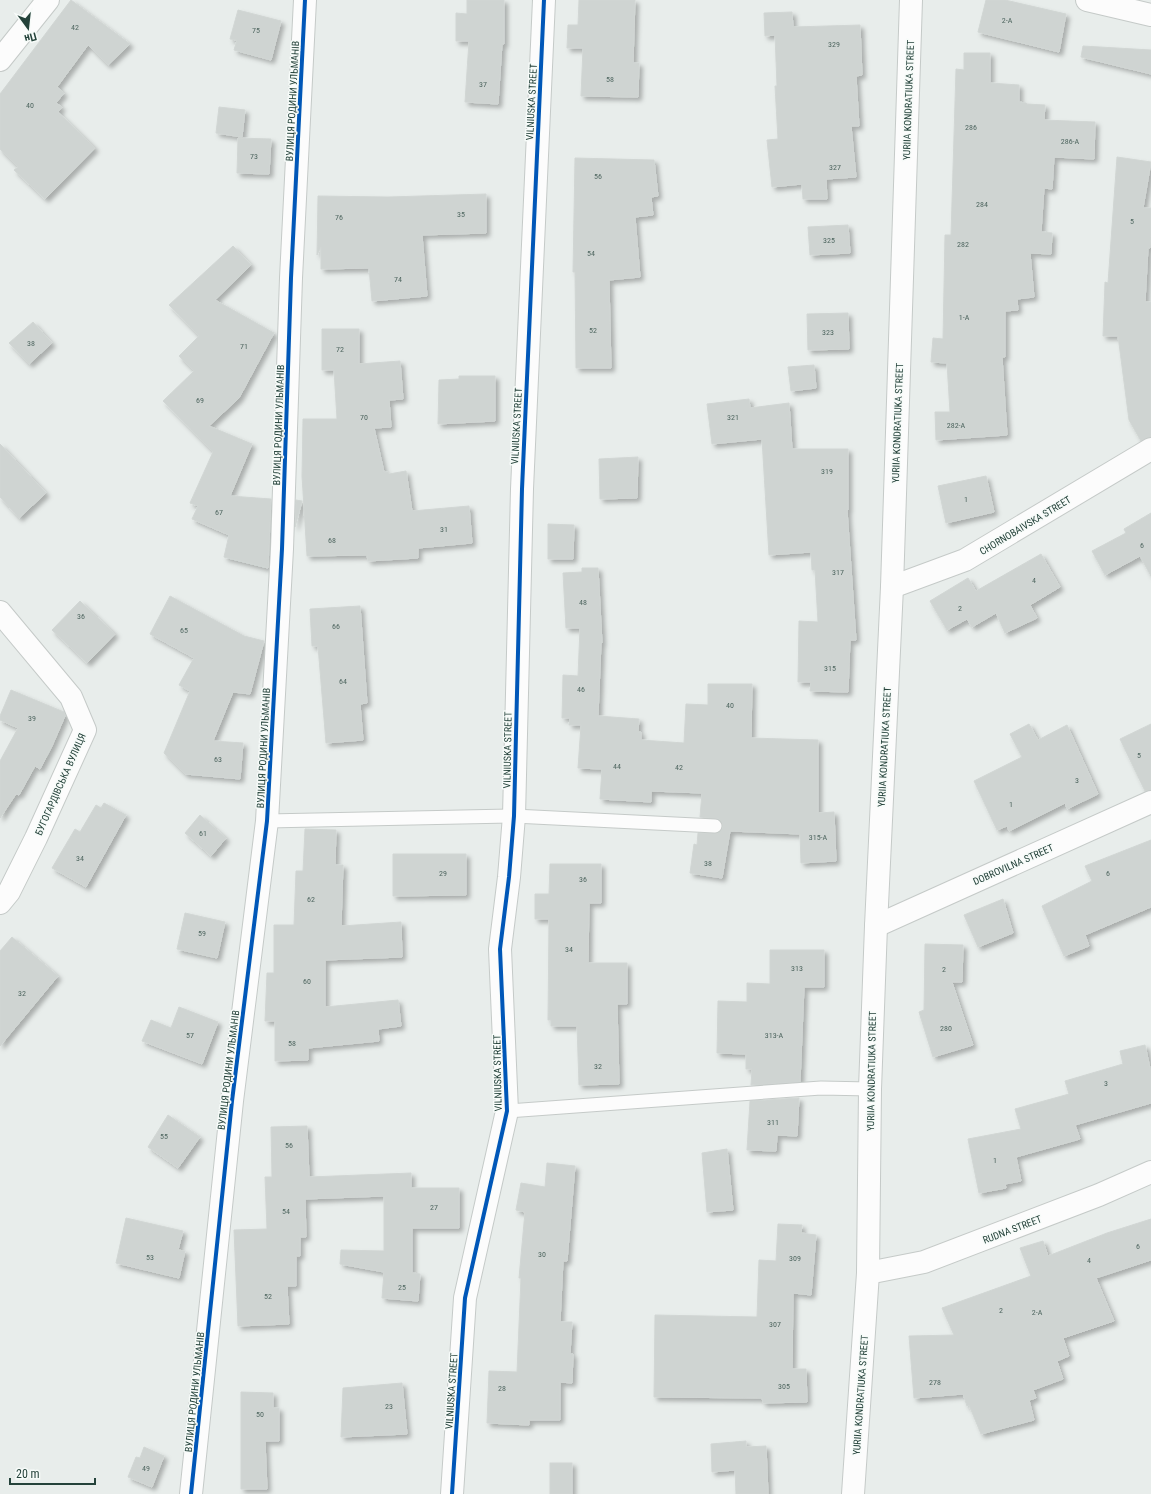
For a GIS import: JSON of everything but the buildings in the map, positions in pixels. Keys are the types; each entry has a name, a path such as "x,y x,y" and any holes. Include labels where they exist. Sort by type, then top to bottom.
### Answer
{"street":[{"path":"0,60 48,0"},
{"name":"ВУЛИЦЯ РОДИНИ УЛЬМАНІВ","path":"191,1494 232,1101 267,821 282,549 291,278 305,0"},
{"name":"VILNIUSKA STREET","path":"452,1494 465,1298 507,1110 500,949 509,877 514,816 522,489 544,0"},
{"name":"YURIIA KONDRATIUKA STREET","path":"853,1494 868,1273 870,1089 892,588 911,0"},
{"path":"1087,0 1151,15"},
{"name":"CHORNOBAIVSKA STREET","path":"892,588 965,560 1151,449"},
{"name":"БУГОГАРДІВСЬКА ВУЛИЦЯ","path":"0,612 72,697 86,730 36,838 9,892 0,903"},
{"name":"DOBROVILNA STREET","path":"876,926 1151,802"},
{"name":"RUDNA STREET","path":"868,1273 924,1262 1099,1196 1151,1172"}],"lane":[{"path":"267,821 514,816 715,826"},
{"path":"507,1110 821,1088 870,1089"}],"cycle path":[{"path":"191,1494 232,1101 267,821 282,549 291,278 305,0"},
{"path":"452,1494 465,1298 507,1111 500,949 509,877 514,816 522,489 544,0"}]}
